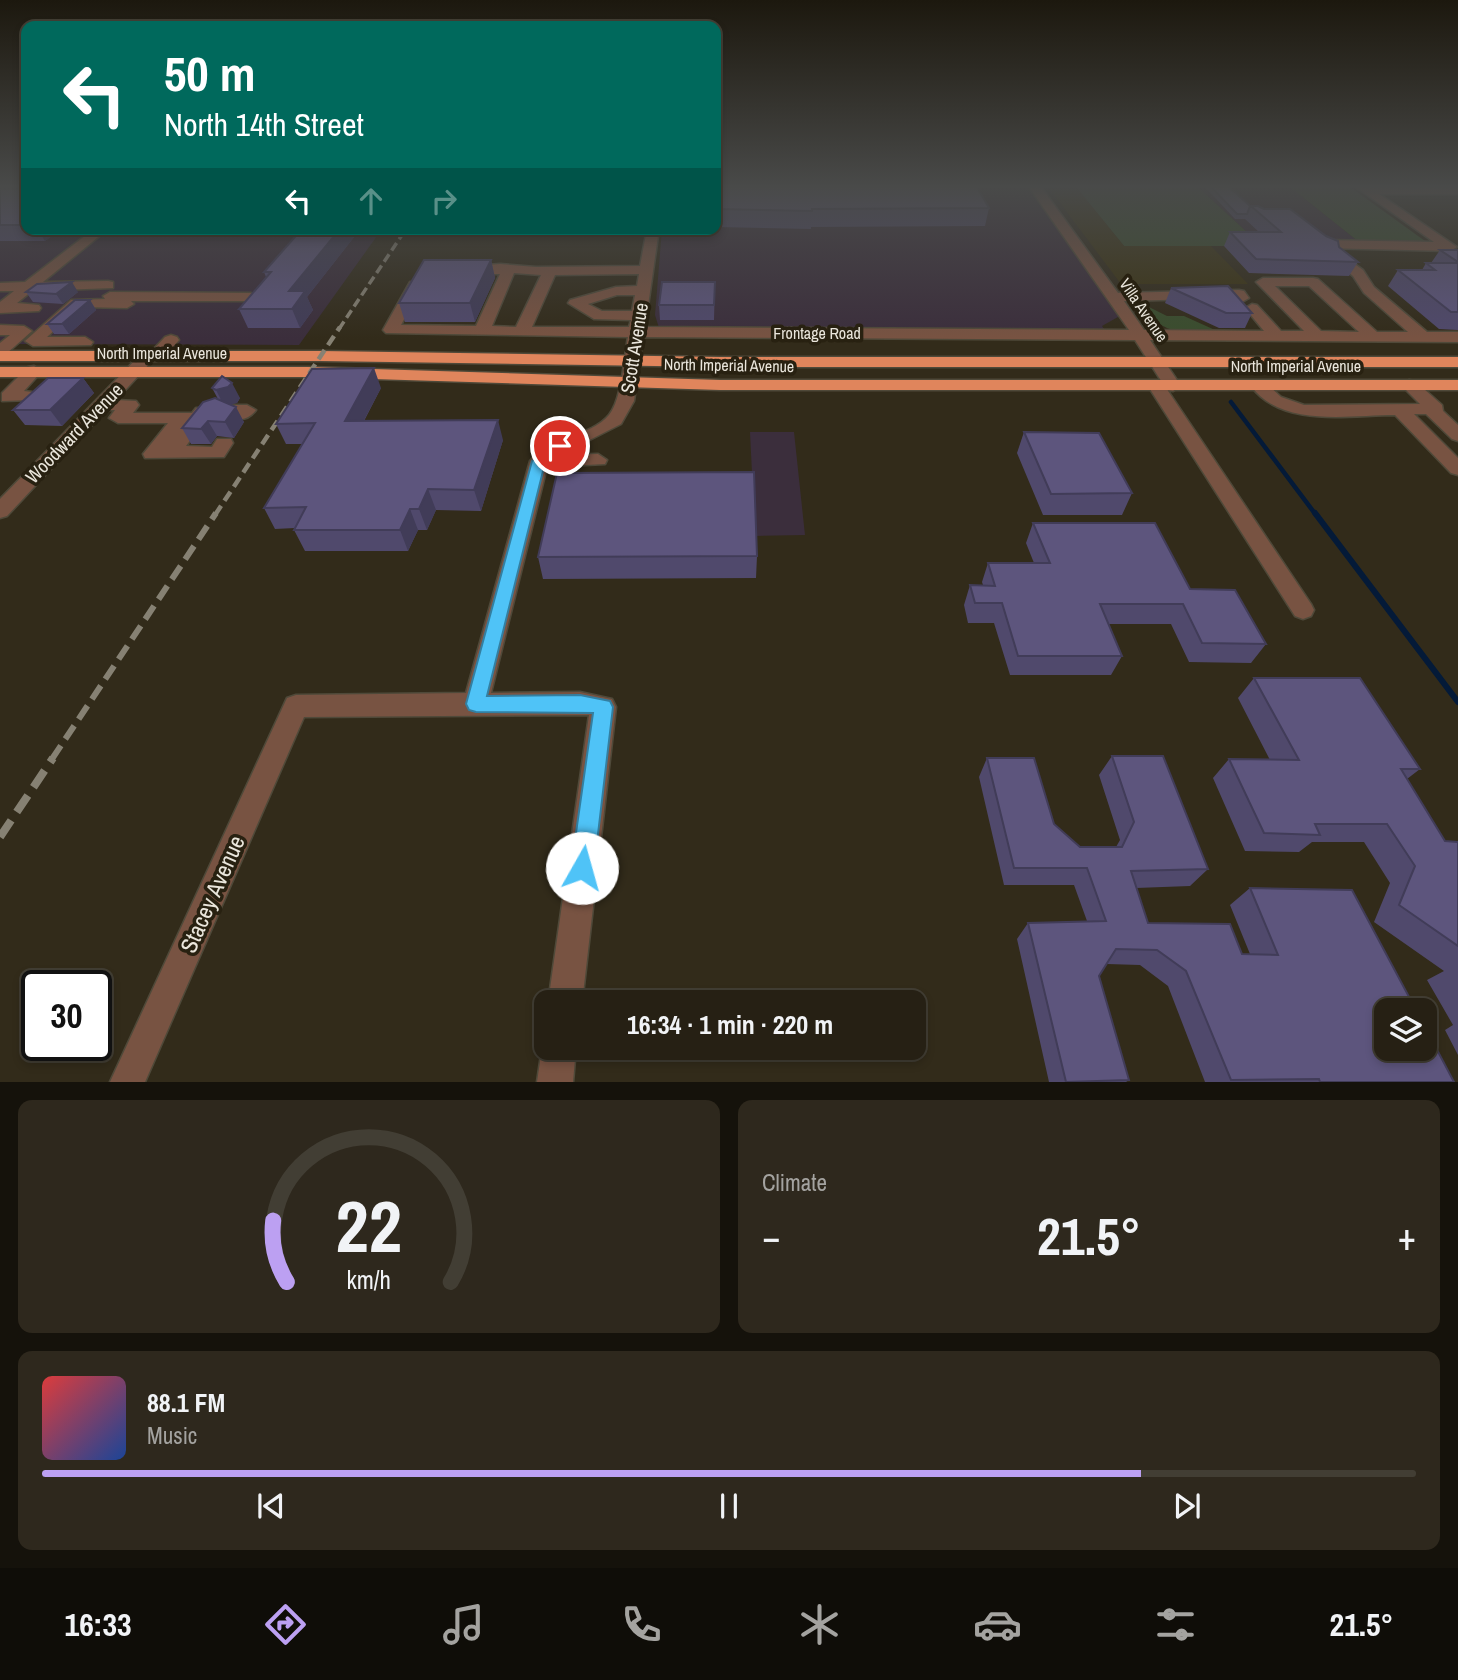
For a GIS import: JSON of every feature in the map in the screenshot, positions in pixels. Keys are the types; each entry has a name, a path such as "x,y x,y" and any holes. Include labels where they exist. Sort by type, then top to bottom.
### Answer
{"highway":[{"name":"North Imperial Avenue","path":"0,353 82,345 152,356 632,361 1458,362"},
{"name":"North Imperial Avenue","path":"0,372 309,372 629,382 1458,385"}],"street":[{"path":"1,308 91,237"},
{"name":"Scott Avenue","path":"539,461 560,446 589,435 615,420 625,401 652,237"},
{"name":"Villa Avenue","path":"1071,237 1157,362 1164,386 1303,610"},
{"path":"1313,237 1320,244 1453,250"},
{"path":"1435,237 1453,250"},
{"path":"78,248 105,248"},
{"path":"1338,256 1358,273 1369,290 1423,337"},
{"path":"488,331 507,273 500,268"},
{"path":"452,270 646,270"},
{"path":"522,331 550,271"},
{"name":"Frontage Road","path":"421,274 391,330 522,331 599,324 638,324 1141,337 1273,332"},
{"path":"1318,337 1263,282 1313,282 1374,337"},
{"path":"0,287 108,285"},
{"path":"599,324 575,303 616,291 643,290"},
{"path":"1114,297 1167,298 1239,294 1273,332"},
{"path":"94,296 251,297"},
{"path":"82,345 33,341 76,303 127,304"},
{"path":"1,308 34,308"},
{"path":"1243,326 1318,337 1458,337"},
{"path":"0,330 24,331 0,353"},
{"name":"Woodward Avenue","path":"0,511 132,372 171,340"},
{"path":"26,396 8,397 34,371"},
{"path":"1259,386 1275,401 1302,410 1436,409 1409,385"},
{"path":"101,405 130,405 118,418 209,414 168,452 217,453 223,443"},
{"path":"1431,409 1458,435"},
{"path":"1398,410 1458,469"},
{"path":"567,990 603,707 580,703 476,704 539,461 598,460"},
{"name":"Stacey Avenue","path":"127,1082 296,706 476,704"},
{"path":"555,1082 558,1060"}],"shaded area":[{"path":"0,237 376,237 299,345 0,344"},
{"path":"661,237 1070,237 1125,313 1102,326 1104,329 659,328 655,315"},
{"path":"1253,237 1353,237 1364,246 1262,246"},
{"path":"750,432 794,432 805,535 755,536"}],"green space":[{"path":"1117,237 1253,237 1262,246 1124,246"},
{"path":"1353,237 1420,237 1432,246 1364,246"},
{"path":"1139,302 1167,316 1184,316 1215,330 1172,330 1157,322"}],"sand":[{"path":"1086,237 1117,237 1124,246 1211,246 1248,284 1121,284"}],"building":[{"path":"294,237 333,237 289,291 305,291 292,309 239,309 271,272 264,272"},
{"path":"1235,237 1330,237 1338,241 1339,247 1358,262 1256,259"},
{"path":"1440,250 1458,250 1458,262"},
{"path":"424,260 491,260 470,303 399,303"},
{"path":"1426,263 1458,263 1458,312 1451,312 1398,270 1435,270"},
{"path":"72,282 56,294 26,292 37,284"},
{"path":"662,282 715,282 714,305 659,305"},
{"path":"1228,286 1252,313 1226,313 1171,288"},
{"path":"75,300 90,300 62,324 47,324"},
{"path":"374,368 345,421 498,420 474,490 428,489 419,509 410,509 400,530 294,530 306,507 264,508 315,423 276,424 312,369"},
{"path":"222,376 232,383 216,390 212,388"},
{"path":"48,378 83,378 50,410 13,410"},
{"path":"215,398 236,407 225,422 208,421 201,429 182,428 203,402"},
{"path":"1024,432 1099,433 1132,493 1051,494"},
{"path":"754,472 757,556 538,557 557,473"},
{"path":"1033,523 1155,523 1190,589 1235,590 1266,644 1202,643 1183,604 1100,604 1122,656 1018,656 1002,603 975,603 970,585 995,586 988,563 1050,563"},
{"path":"1254,678 1360,678 1420,769 1401,769 1445,841 1458,842 1458,946 1399,905 1415,866 1387,824 1315,824 1320,835 1264,833 1229,759 1299,760"},
{"path":"1112,756 1163,756 1208,869 1131,871 1148,923 1230,924 1242,954 1278,955 1250,888 1352,890 1410,998 1374,998 1374,1061 1437,1061 1437,1050 1454,1082 1231,1080 1186,971 1157,950 1116,949 1099,976 1129,1080 1066,1082 1028,923 1106,921 1087,868 1014,868 987,758 1034,758 1054,824 1080,847 1122,847 1134,822"}],"waterway":[{"path":"1231,402 1316,515"},
{"path":"1315,513 1458,702"}],"railway":[{"path":"339,329 400,237"},
{"path":"215,515 340,327"},
{"path":"52,759 216,513"},
{"path":"0,837 53,758"}],"route":[{"path":"560,446 539,461 476,704 580,703 603,707 582,868"}]}
